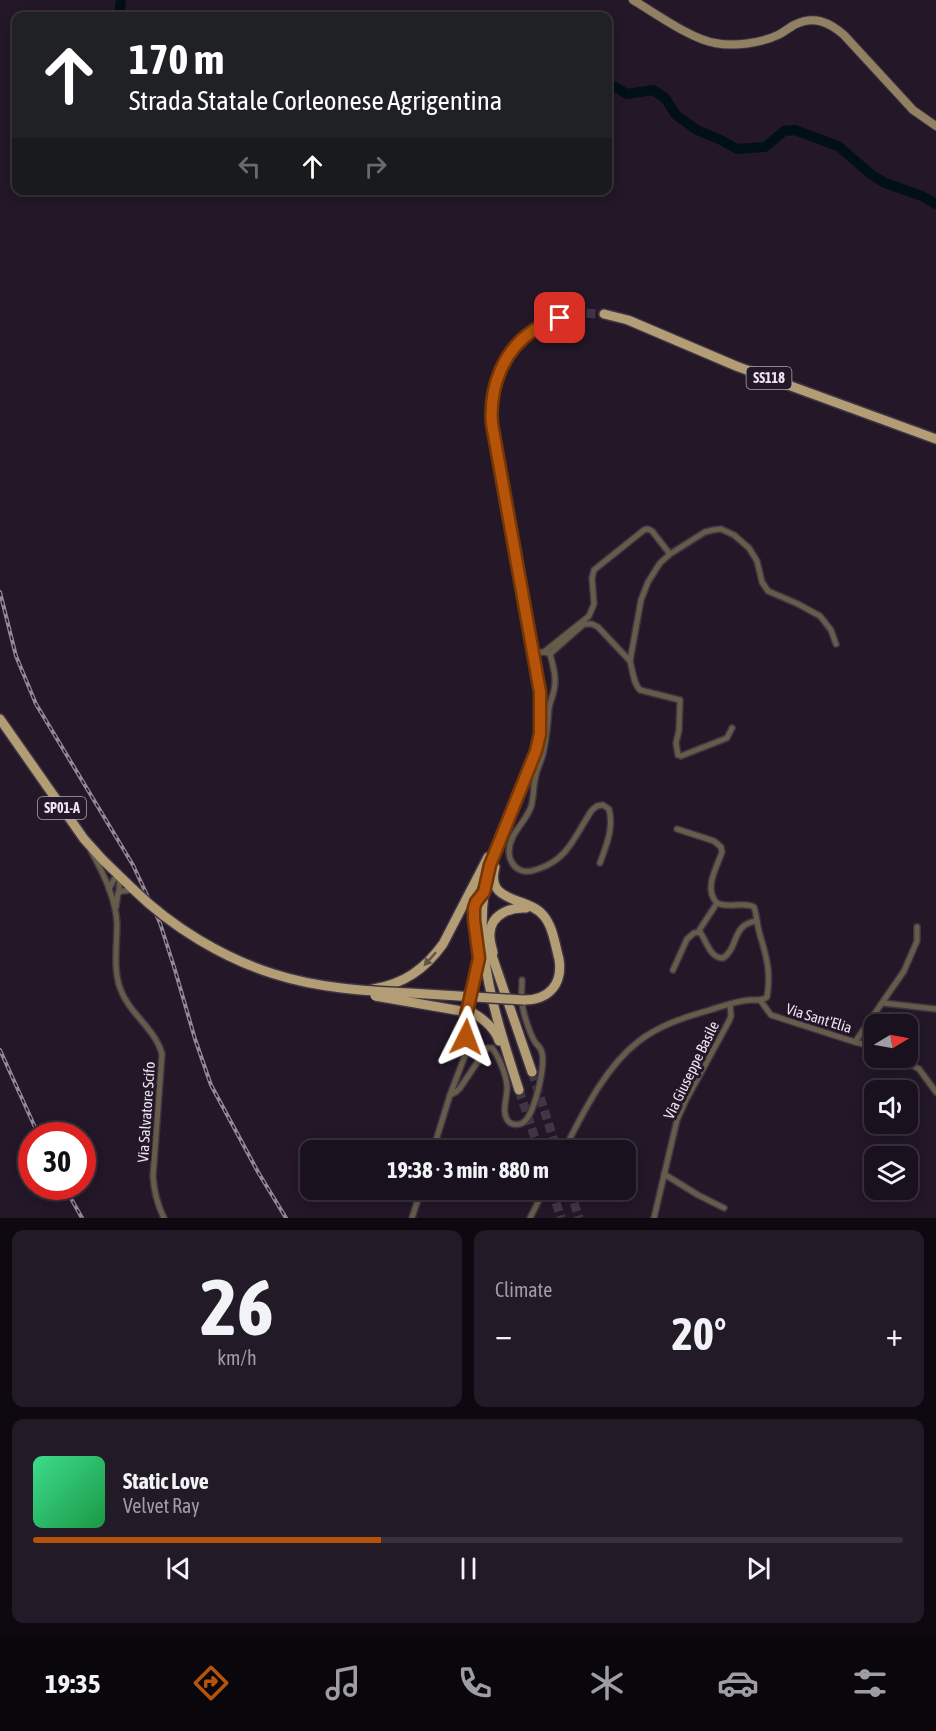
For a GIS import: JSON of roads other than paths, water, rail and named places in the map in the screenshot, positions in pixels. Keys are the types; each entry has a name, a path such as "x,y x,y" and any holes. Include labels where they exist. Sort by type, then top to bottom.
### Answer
{"main road":[{"path":"633,0 698,38 715,44 756,42 777,35 804,21 825,22 844,35 913,110 936,126"},
{"name":"SS118","path":"604,314 628,320 736,366 936,438"},
{"path":"519,1090 490,982 482,932 483,897 490,865 536,751 540,734 540,692 491,413 497,379 507,359 529,334 560,318"},
{"name":"SP01-A","path":"0,719 84,839 134,890"},
{"path":"134,890 146,902 204,942 239,960 274,974 346,989 535,999 545,995 554,986 560,971 559,959 550,927 542,913 525,903 508,899 499,892 494,882 501,838"},
{"path":"360,990 390,986 418,972 434,956 493,846 501,838"},
{"path":"483,897 486,933 495,967 532,1072"},
{"path":"495,967 490,933 495,920 511,908 535,908"},
{"path":"346,989 380,998 473,1013 487,1022 497,1035 515,1078"}],"street":[{"path":"547,653 589,616 594,604 592,578 594,570 648,529 670,554"},
{"path":"630,661 641,600 660,563 705,532 720,529 734,535 748,548 757,561 762,582 768,591 820,616 831,630 836,644"},
{"path":"533,653 547,653 584,624 592,624 630,661 634,683 640,690 680,700 676,743 678,755 681,756 727,738 732,728"},
{"path":"547,653 554,670 555,683 549,705 544,752 534,782 531,806 511,842 510,859 516,868 526,872 557,861 569,848 592,810 603,805 609,809 611,825 600,863"},
{"path":"569,1140 594,1095 618,1061 638,1042 679,1019 730,1004 747,1000 763,1000 767,997 769,971 755,908 752,904 725,906 717,903 712,897 711,886 722,847 714,841 677,829"},
{"name":"Via Salvatore Scifo","path":"84,839 102,873 115,912 116,962 120,988 134,1013 156,1040 162,1054 153,1176 157,1203 164,1218"},
{"path":"109,891 110,884 114,879 120,877"},
{"name":"Via Salvatore Scifo","path":"115,912 120,877"},
{"path":"118,893 134,890"},
{"path":"436,1140 465,1053 466,1016 479,958 474,908 476,902 483,897"},
{"path":"672,970 687,939 698,932 717,903"},
{"path":"698,932 702,934 713,956 723,958 727,955 741,928 750,922 757,921"},
{"name":"Via Sant'Elia","path":"760,1000 771,1015 855,1042 904,971 917,941 917,927"},
{"path":"450,1095 460,1088 487,1048 492,1048 507,1085 506,1117 509,1122 515,1124 522,1124 526,1120 536,1095 543,1062 541,1050 535,1041 522,1005 522,980"},
{"path":"882,1003 936,1009"},
{"name":"Via Giuseppe Basile","path":"654,1218 677,1120 731,1016 730,1004"},
{"path":"855,1042 864,1044"},
{"path":"915,1068 922,1072 936,1092"},
{"path":"664,1174 724,1208"},
{"path":"412,1218 418,1200"},
{"path":"530,1218 539,1200"}],"waterway":[{"path":"120,12 121,0"},
{"path":"612,86 627,94 653,90 665,98 676,115 697,130 737,149 765,147 784,131 795,130 838,146 885,183 922,196 936,204"}],"tunnel":[{"path":"560,318 580,313 604,314"},
{"path":"532,1072 554,1140"},
{"path":"519,1090 536,1140"},
{"path":"555,1200 561,1218"},
{"path":"573,1200 579,1218"}],"railway":[{"path":"0,592 16,656 36,704 133,865 160,923 211,1085 286,1218"},
{"path":"0,1050 33,1122"},
{"path":"72,1200 82,1218"}]}
